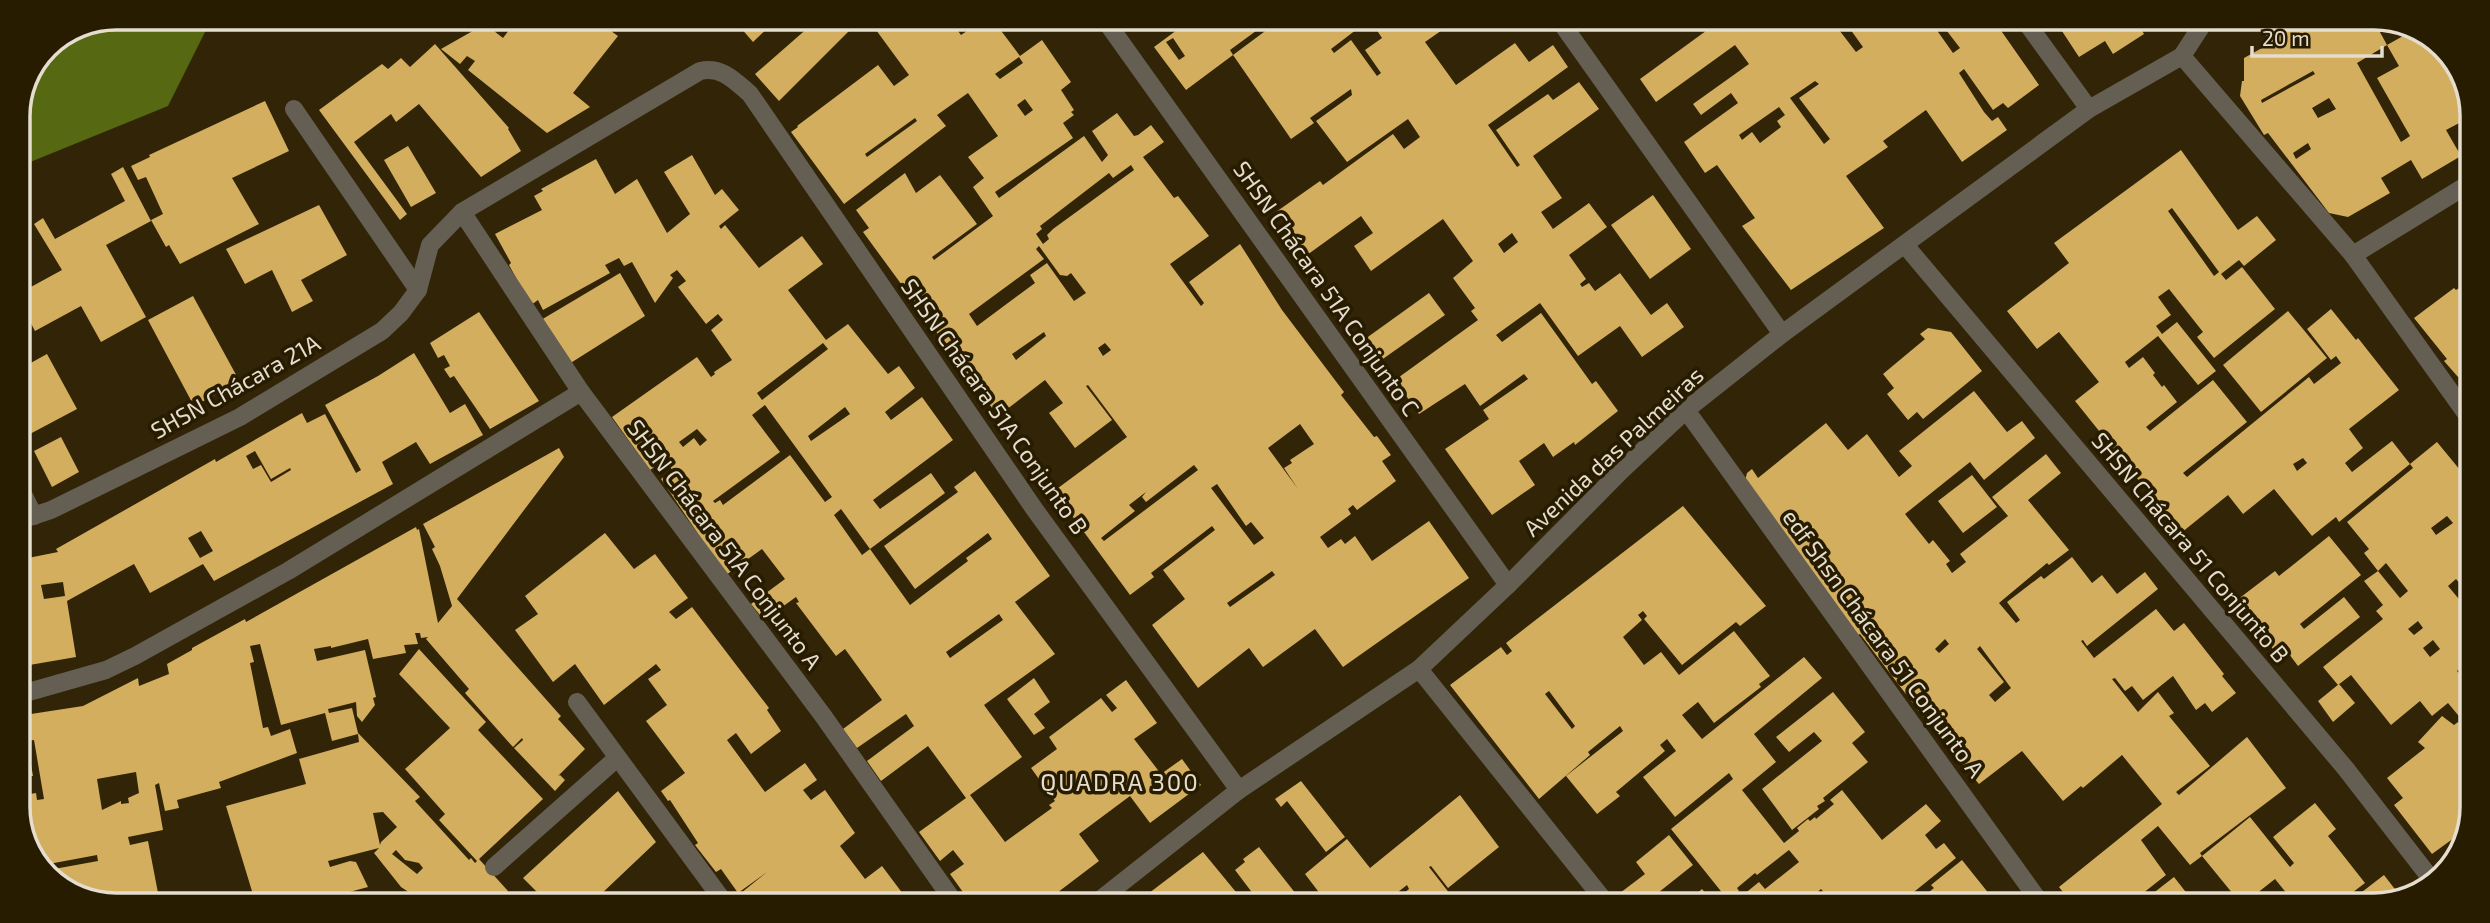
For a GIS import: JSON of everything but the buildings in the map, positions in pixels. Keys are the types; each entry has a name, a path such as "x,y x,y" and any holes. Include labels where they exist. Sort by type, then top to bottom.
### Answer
{"street":[{"name":"SHSN Chácara 51A Conjunto C","path":"1112,30 1508,585"},
{"path":"1566,30 1782,334"},
{"path":"2032,30 2089,109"},
{"name":"Avenida das Palmeiras","path":"1107,893 1239,790 1419,669 1686,410 1782,334 2089,109 2182,56 2199,30"},
{"path":"2182,56 2353,255 2460,405"},
{"name":"SHSN Chácara 51A Conjunto B","path":"462,212 700,71 710,68 725,73 750,94 1035,510 1239,790"},
{"path":"294,108 418,290"},
{"path":"2353,255 2460,189"},
{"name":"SHSN Chácara 21A","path":"30,517 240,417 382,331 401,313 418,290 430,245 462,212"},
{"name":"SHSN Chácara 51A Conjunto A","path":"462,212 580,392 824,717 948,893"},
{"name":"SHSN Chácara 51 Conjunto B","path":"1905,245 2346,769 2427,874"},
{"path":"30,692 106,670 135,656 288,571 580,392"},
{"name":"edf Shsn Chácara 51 Conjunto A","path":"1686,410 2033,893"},
{"path":"1419,669 1598,893"},
{"path":"577,702 717,893"},
{"path":"494,867 617,758"}],"green space":[{"path":"116,30 206,30 168,106 30,162 31,99 36,83 55,55 83,36"}],"district":[{"name":"QUADRA 300","path":"1120,781"}]}
